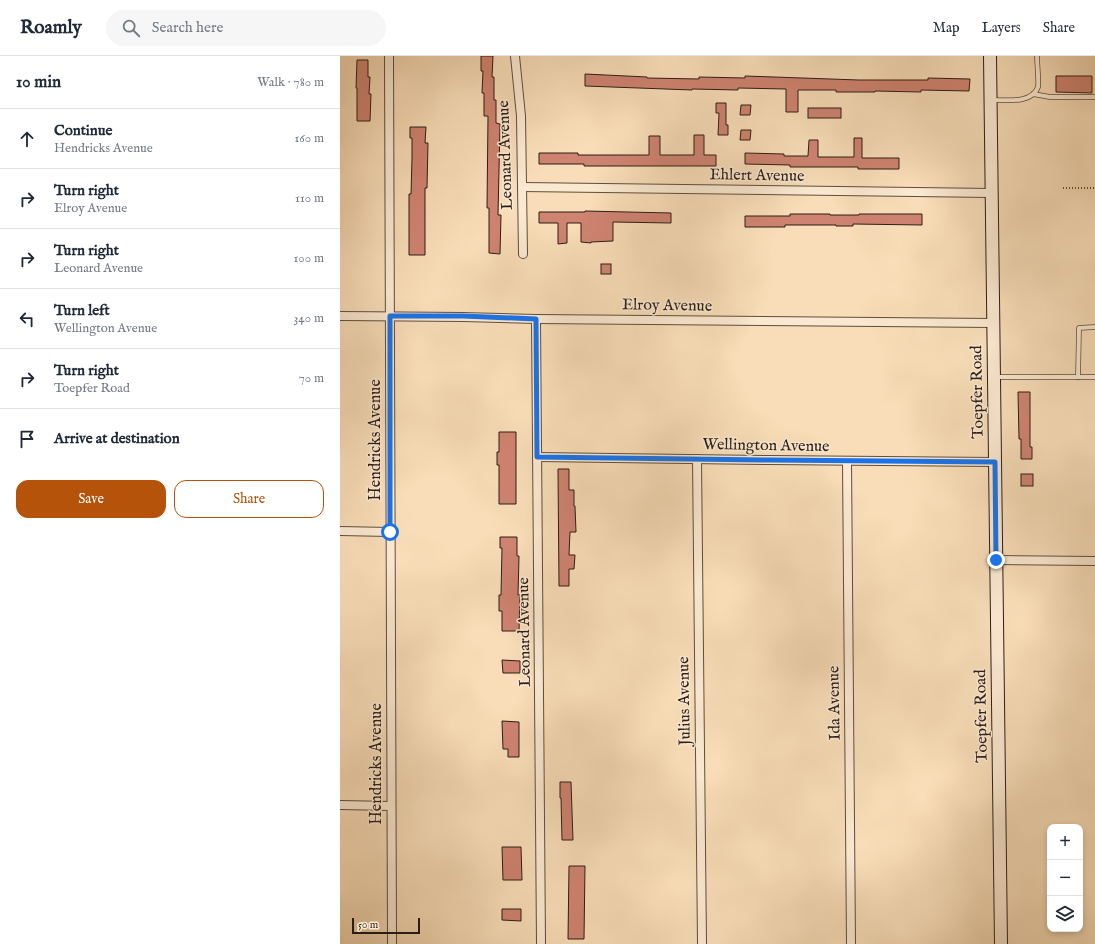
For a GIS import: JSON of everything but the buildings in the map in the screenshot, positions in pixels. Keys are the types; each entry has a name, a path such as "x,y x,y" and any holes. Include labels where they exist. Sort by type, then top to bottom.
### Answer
{"street":[{"name":"Hendricks Avenue","path":"389,56 392,944"},
{"name":"Leonard Avenue","path":"515,56 521,116 523,254"},
{"name":"Toepfer Road","path":"990,56 1001,944"},
{"name":"Ehlert Avenue","path":"522,187 992,193"},
{"name":"Elroy Avenue","path":"340,316 463,316 536,319 994,323"},
{"name":"Leonard Avenue","path":"536,319 542,944"},
{"name":"Wellington Avenue","path":"537,457 995,462"},
{"name":"Julius Avenue","path":"697,458 702,944"},
{"name":"Ida Avenue","path":"847,461 851,944"},
{"path":"340,531 390,532"},
{"path":"996,560 1095,561"},
{"path":"340,805 391,806"}],"lane":[{"path":"990,100 1026,99 1033,94 1038,87 1037,56"},
{"path":"1033,94 1050,97 1095,97"},
{"path":"1078,377 1079,328 1095,327"},
{"path":"994,377 1095,376"}],"path":[{"path":"1063,188 1095,188"}],"route":[{"path":"390,532 390,316 463,316 536,319 537,457 995,462 996,560"}]}
